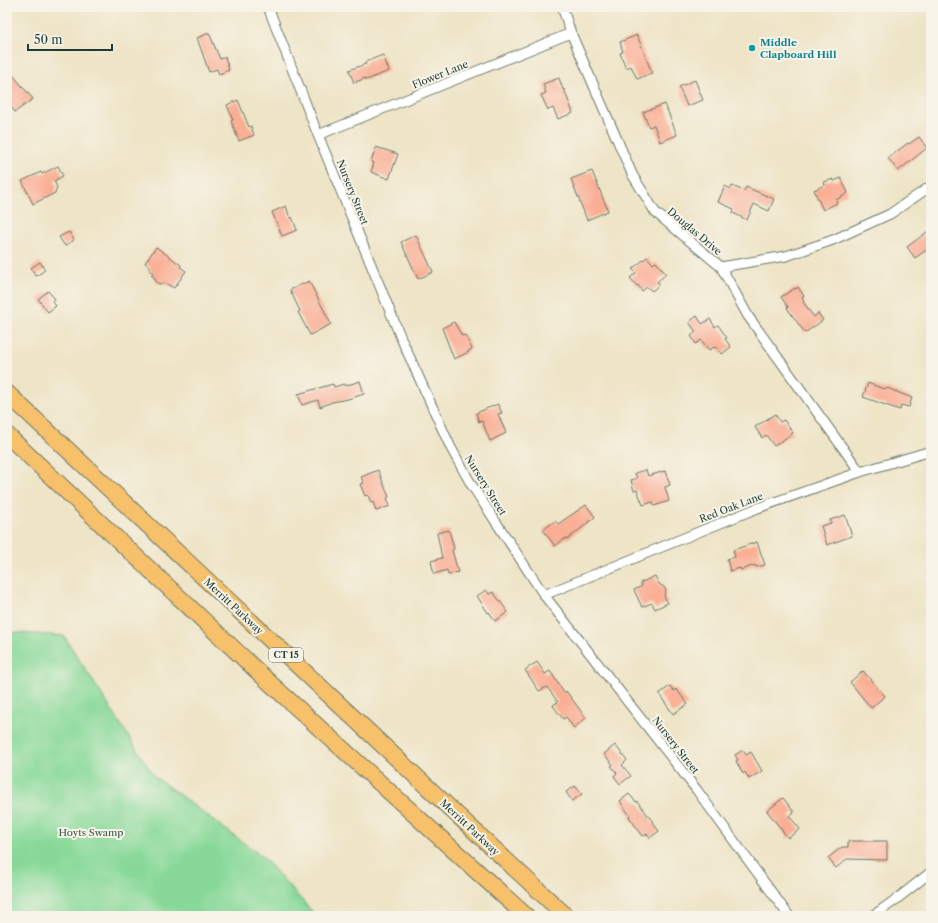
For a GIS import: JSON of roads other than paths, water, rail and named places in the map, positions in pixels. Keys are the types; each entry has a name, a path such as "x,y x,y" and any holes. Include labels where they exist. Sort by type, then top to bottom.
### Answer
{"highway":[{"name":"Merritt Parkway","path":"7,393 566,916"},
{"path":"7,435 271,684 526,916"}],"street":[{"name":"Nursery Street","path":"268,7 318,135 401,338 451,448 471,484 544,595 696,789 789,916"},
{"name":"Douglas Drive","path":"562,7 571,33 632,174 655,212 721,267 748,316 860,472"},
{"name":"Flower Lane","path":"318,135 571,33"},
{"path":"721,267 786,256 833,240 890,214 931,186"},
{"name":"Red Oak Lane","path":"544,595 755,509 860,472 931,451"},
{"path":"873,916 931,872"}],"place":[{"name":"Middle Clapboard Hill","path":"752,48"}],"park label":[{"name":"Hoyts Swamp","path":"91,832"}]}
